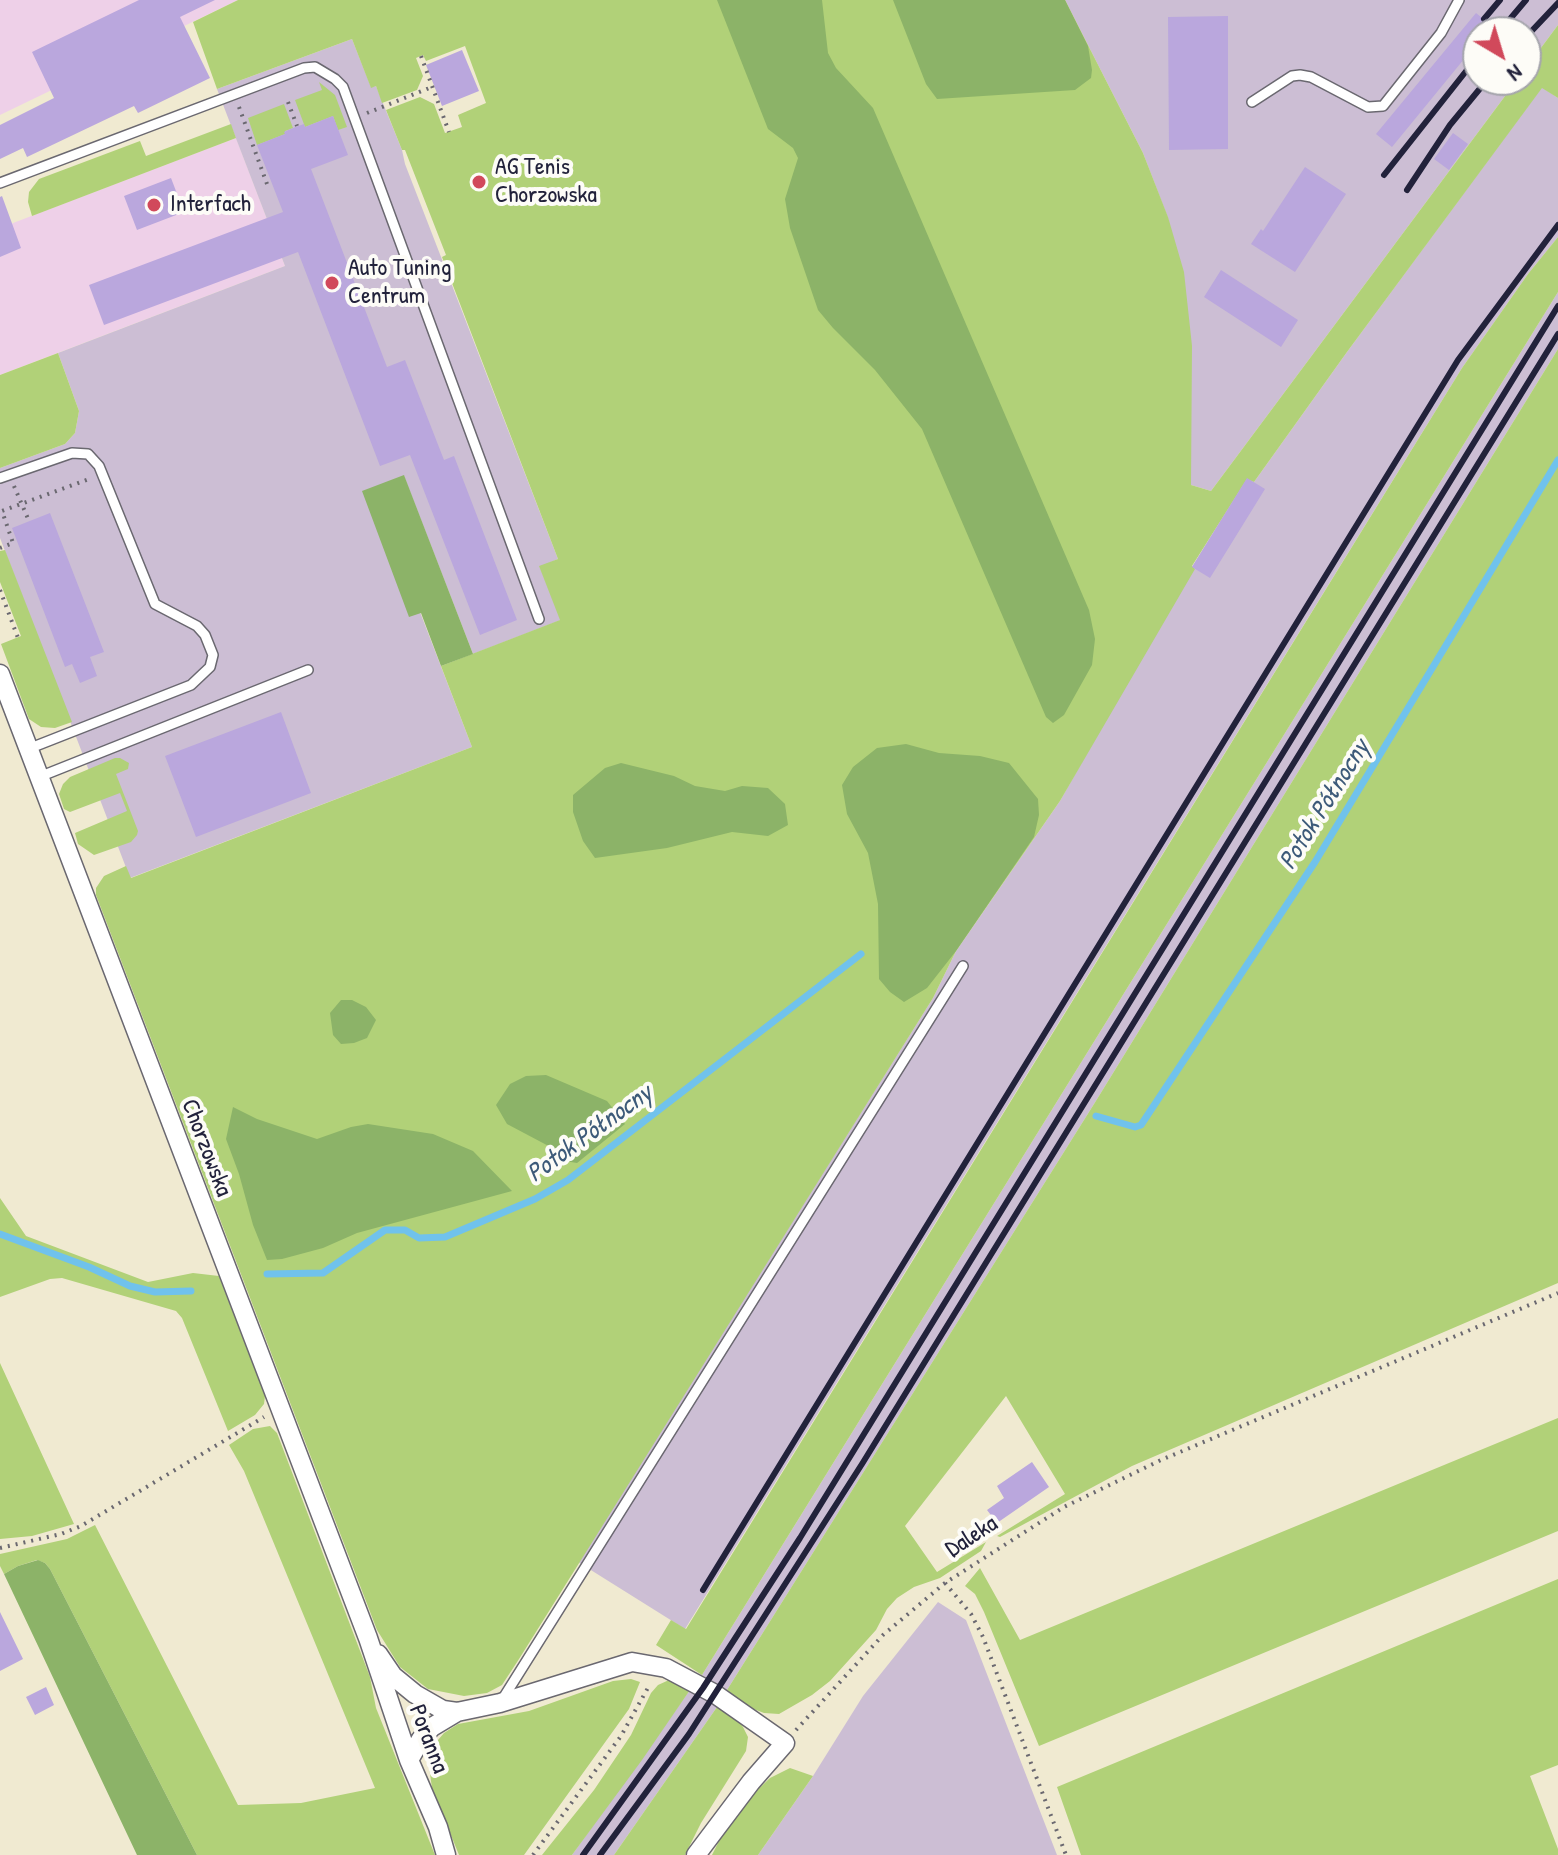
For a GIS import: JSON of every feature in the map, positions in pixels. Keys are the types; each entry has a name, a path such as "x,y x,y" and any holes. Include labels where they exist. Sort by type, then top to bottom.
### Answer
{"street":[{"name":"Chorzowska","path":"0,674 368,1638"},
{"path":"368,1638 393,1676 415,1694 443,1710 457,1712"},
{"name":"Poranna","path":"368,1638 409,1760 438,1827 446,1855"},
{"path":"409,1760 432,1727 457,1712 500,1703 632,1662 660,1666 715,1694 785,1743 696,1855"}],"lane":[{"path":"1252,102 1292,76 1300,75 1311,77 1368,107 1383,106 1441,33 1459,0"},
{"path":"0,183 304,68 315,67 325,71 343,87 539,619"},
{"path":"5,477 80,452 92,458 102,474 155,604 197,626 205,635 213,655 210,667 191,685 28,749"},
{"path":"39,777 308,670"},
{"path":"500,1703 963,966"}],"path":[{"path":"421,56 449,132"},
{"path":"354,118 432,87"},
{"path":"234,94 267,184"},
{"path":"288,102 297,126"},
{"path":"0,547 13,543 2,511 102,474"},
{"path":"5,477 29,521"},
{"path":"0,590 18,638"},
{"name":"Daleka","path":"785,1743 883,1635 945,1583 1064,1507 1116,1480 1558,1293"},
{"path":"0,1548 61,1534 81,1526 280,1407"},
{"path":"945,1583 971,1614 983,1637 1066,1855"},
{"path":"533,1855 614,1747 660,1666"}],"shaded area":[{"path":"0,0 238,0 0,115"},
{"path":"1065,0 1558,0 1558,25 1542,46 1542,16 1462,16 1462,96 1505,96 1211,491 1191,485 1168,218 1143,153"},
{"path":"352,39 371,87 376,86 402,150 558,559 540,567 561,620 473,654 404,476 409,616 420,612 472,747 130,878 0,538 0,468 65,444 75,433 79,411 58,353 285,266 217,89"},
{"path":"1542,87 1558,98 1558,237 1462,368 685,1629 578,1562 933,998 956,951 1060,801 1192,567 1247,478 1254,482 1535,96 1542,96"},
{"path":"236,138 285,266 0,375 0,228"},
{"path":"1558,292 1558,349 1094,1104 727,1690 702,1675"},
{"path":"938,1602 966,1620 1057,1855 758,1855 863,1696"},
{"path":"690,1690 717,1707 614,1855 572,1855"}],"green space":[{"path":"238,0 1065,0 1143,153 1168,217 1184,272 1192,346 1191,485 1211,491 1505,96 1536,96 1254,482 1247,479 1192,566 1195,569 1060,801 956,951 933,998 519,1659 502,1685 487,1693 464,1696 428,1689 400,1667 377,1630 96,895 96,888 104,876 126,866 131,878 472,747 441,666 560,620 539,566 558,559 442,257 446,255 386,110 420,97 434,104 445,133 462,127 458,115 486,103 465,46 426,61 423,55 416,58 423,76 417,90 382,103 376,86 371,88 352,39 217,89 193,22"},
{"path":"717,0 822,0 828,53 836,68 873,108 1089,610 1095,639 1092,665 1064,715 1053,723 1046,717 922,429 875,370 818,310 790,228 785,199 798,158 793,148 768,129"},
{"path":"893,0 1065,0 1088,46 1091,78 1075,90 937,99 926,84"},
{"path":"1558,25 1558,98 1542,88 1542,46"},
{"path":"319,82 335,95 347,127 338,130 333,116 305,127 295,100 322,90"},
{"path":"284,104 293,128 257,145 248,118"},
{"path":"231,124 236,138 32,216 29,192 39,179 140,141 146,156"},
{"path":"1558,237 1558,292 702,1675 656,1645 671,1620 686,1629 1462,368"},
{"path":"1558,349 1558,1283 1132,1466 1000,1537 997,1536 1065,1494 1006,1396 905,1526 937,1572 986,1542 981,1551 940,1578 914,1587 897,1598 876,1630 830,1681 812,1695 779,1714 764,1713 743,1705 727,1690 1094,1104"},
{"path":"58,353 79,411 75,433 65,444 0,468 0,375"},
{"path":"404,475 473,654 441,666 421,613 409,617 362,491"},
{"path":"5,550 72,722 55,728 41,727 29,719 1,644 21,636 0,582 0,551"},
{"path":"906,744 939,753 980,756 1009,763 1038,799 1039,815 1034,837 956,951 927,988 904,1002 879,979 878,904 868,853 847,814 842,785 853,767 877,748"},
{"path":"115,758 129,763 128,769 116,774 138,831 131,842 94,855 78,844 75,833 127,811 120,793 70,812 64,809 59,794 70,777"},
{"path":"621,763 674,776 695,786 725,791 742,786 768,788 785,804 788,825 768,836 732,832 667,848 595,858 583,841 573,812 573,795 605,768"},
{"path":"341,1000 352,1000 366,1007 376,1020 367,1038 341,1044 333,1035 330,1013"},
{"path":"546,1075 607,1101 625,1124 577,1163 565,1161 558,1151 507,1124 496,1105 510,1084 526,1076"},
{"path":"233,1107 257,1119 317,1139 368,1124 433,1134 473,1151 512,1191 357,1233 323,1248 267,1260 226,1139"},
{"path":"0,1198 26,1236 148,1282 193,1273 219,1276 265,1396 264,1404 255,1415 228,1431 182,1318 176,1311 62,1278 50,1279 0,1297"},
{"path":"0,1363 74,1524 32,1536 0,1539"},
{"path":"1558,1418 1558,1531 1039,1746 984,1612 975,1594 965,1586 980,1568 1020,1640"},
{"path":"270,1426 277,1433 370,1677 376,1708 435,1855 197,1855 50,1569 37,1560 4,1574 0,1566 0,1554 67,1539 95,1525 238,1805 301,1803 375,1788 244,1471 229,1445 253,1429"},
{"path":"38,1560 50,1569 197,1855 137,1855 4,1574"},
{"path":"1558,1579 1558,1765 1530,1776 1558,1855 1081,1855 1057,1787"},
{"path":"631,1679 640,1682 629,1709 524,1855 459,1855 432,1788 429,1767 432,1747 444,1733 458,1724 529,1711 613,1681"},
{"path":"669,1680 690,1690 642,1760 572,1855 542,1855 594,1790 631,1735 651,1693"},
{"path":"717,1707 738,1720 743,1727 748,1737 746,1751 685,1855 614,1855"},
{"path":"790,1768 813,1776 758,1855 712,1855 725,1829 750,1797 770,1778"}],"building":[{"path":"139,0 215,0 180,17 210,78 138,113 134,106 27,157 23,148 0,159 0,125 54,98 32,52"},
{"path":"1228,16 1228,149 1169,150 1168,17"},
{"path":"1462,30 1462,62 1392,147 1376,134"},
{"path":"462,50 479,91 442,106 426,65"},
{"path":"333,116 348,155 311,169 387,367 405,360 444,460 454,456 517,620 480,635 410,455 380,466 298,252 104,325 89,285 283,212 257,145 293,128 304,124 305,127"},
{"path":"1453,133 1468,144 1449,170 1434,159"},
{"path":"1305,167 1346,194 1295,272 1251,244"},
{"path":"171,178 184,212 137,230 124,196"},
{"path":"0,197 21,248 0,257"},
{"path":"1221,270 1298,320 1281,347 1204,297"},
{"path":"1247,478 1265,489 1210,578 1192,567"},
{"path":"50,513 104,652 90,657 97,676 80,683 72,664 65,667 12,528"},
{"path":"281,712 311,793 196,837 165,756"},
{"path":"1032,1462 1049,1487 997,1523 987,1510 1004,1498 997,1486"},
{"path":"0,1612 23,1659 0,1671"},
{"path":"46,1687 54,1705 35,1715 26,1697"}],"waterway":[{"name":"Potok Północny","path":"1096,1116 1135,1127 1141,1125 1315,862 1558,460"},
{"name":"Potok Północny","path":"267,1274 323,1273 385,1230 405,1230 419,1238 445,1237 535,1199 568,1180 861,954"},
{"name":"Potok Północny","path":"0,1234 89,1267 130,1286 155,1292 191,1291"}],"railway":[{"path":"1487,16 1500,0"},
{"path":"1512,16 1526,0"},
{"path":"1542,20 1558,3"},
{"path":"1384,175 1462,76"},
{"path":"1407,190 1450,125 1474,96"},
{"path":"703,1590 1458,360 1558,225"},
{"path":"583,1855 703,1688 800,1538 1558,306"},
{"path":"600,1855 689,1734 862,1464 1558,334"}],"place":[{"name":"AG Tenis Chorzowska","path":"479,182"},
{"name":"Interfach","path":"154,205"},
{"name":"Auto Tuning Centrum","path":"332,283"}]}
